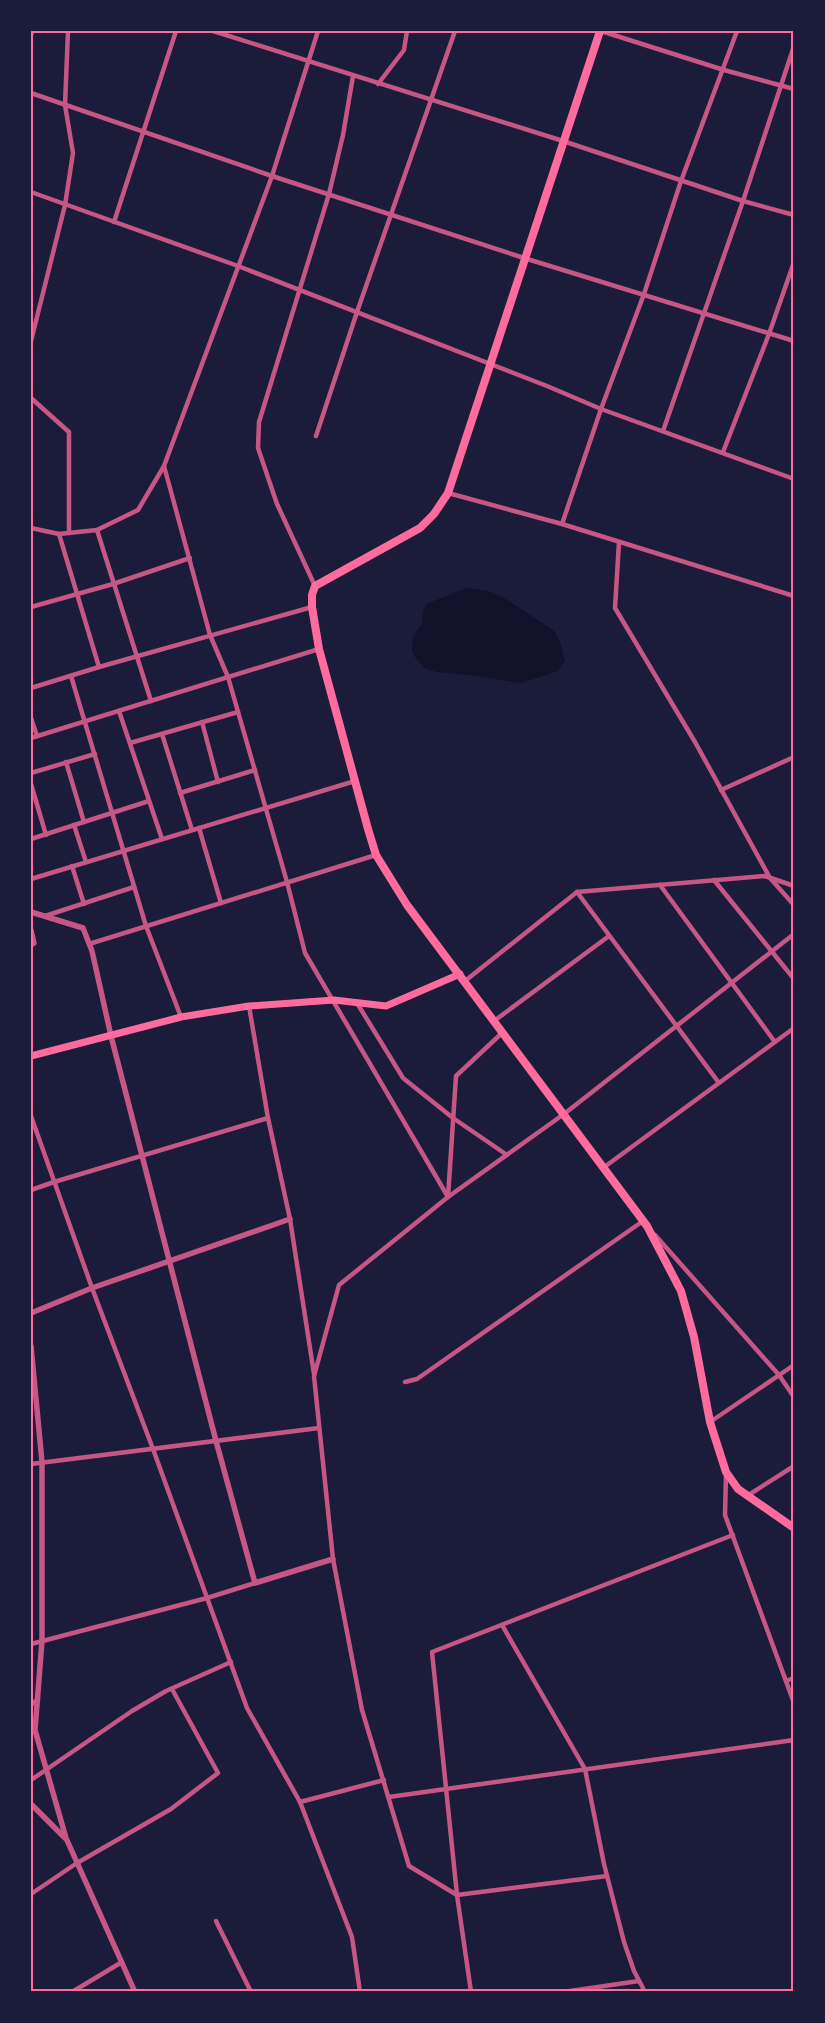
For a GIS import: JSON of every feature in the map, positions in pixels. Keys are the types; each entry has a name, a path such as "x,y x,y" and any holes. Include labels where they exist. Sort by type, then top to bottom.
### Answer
{"highway":[{"path":"601,31 489,363 448,493 434,514 420,528 315,586 312,595 312,607 319,649 376,855 407,905 645,1224 682,1291 694,1336 710,1422 726,1472 738,1489 794,1528"}],"main road":[{"path":"31,1056 181,1017 249,1006 334,1000 386,1006 462,978"}],"street":[{"path":"31,35 32,31"},
{"path":"31,341 65,205 73,153 65,105 68,31"},
{"path":"114,222 176,31"},
{"path":"213,31 563,141 743,201 794,215"},
{"path":"31,528 59,534 97,530 138,510 164,466 272,176 318,31"},
{"path":"378,84 404,50 407,31"},
{"path":"316,436 455,31"},
{"path":"601,31 724,70 794,89"},
{"path":"562,524 601,409 644,294 681,180 724,70 737,31"},
{"path":"663,431 705,313 794,46"},
{"path":"315,586 277,504 258,448 259,422 329,194 343,135 353,76"},
{"path":"31,93 272,176 524,258 794,341"},
{"path":"31,192 238,266 489,363 601,409 794,479"},
{"path":"723,452 769,334 794,262"},
{"path":"31,398 69,432 69,533"},
{"path":"164,466 210,635 228,677 255,770 305,953 448,1197"},
{"path":"448,493 562,524 794,596"},
{"path":"97,530 151,701"},
{"path":"59,534 99,667"},
{"path":"618,542 615,608 770,878 794,905"},
{"path":"31,607 113,584 190,558"},
{"path":"31,688 312,607"},
{"path":"31,738 319,649"},
{"path":"71,676 146,926 181,1017"},
{"path":"120,711 162,839"},
{"path":"130,743 238,712"},
{"path":"31,718 37,736"},
{"path":"202,722 218,782"},
{"path":"162,734 192,830"},
{"path":"31,773 95,754"},
{"path":"721,790 794,757"},
{"path":"66,762 84,822"},
{"path":"180,793 255,770"},
{"path":"31,879 355,780"},
{"path":"31,784 46,835"},
{"path":"31,839 149,801"},
{"path":"74,825 86,862"},
{"path":"199,828 221,903"},
{"path":"89,944 376,855"},
{"path":"72,866 84,904"},
{"path":"462,978 577,892 765,876 794,886"},
{"path":"714,880 794,979"},
{"path":"660,885 775,1042"},
{"path":"44,916 134,887"},
{"path":"577,892 719,1083"},
{"path":"31,912 83,928 89,944 216,1441 255,1583"},
{"path":"31,930 34,944 31,945"},
{"path":"314,1376 338,1284 448,1197 564,1114 794,934"},
{"path":"494,1021 609,936"},
{"path":"357,1003 403,1078 453,1118 507,1155"},
{"path":"249,1006 268,1118 290,1219 314,1376 332,1559 362,1710 409,1866 457,1895 607,1876"},
{"path":"603,1168 794,1028"},
{"path":"448,1197 456,1076 503,1032"},
{"path":"31,1118 247,1708 300,1802 352,1937 360,1992"},
{"path":"31,1190 268,1118"},
{"path":"31,1313 92,1288 290,1219"},
{"path":"405,1382 417,1379 645,1224 779,1376 794,1397"},
{"path":"31,1346 42,1462 42,1641 35,1730 66,1838 135,1992"},
{"path":"710,1422 794,1365"},
{"path":"31,1464 319,1428"},
{"path":"747,1496 794,1466"},
{"path":"726,1472 725,1515 794,1703"},
{"path":"471,1992 457,1895 448,1789 432,1652 733,1535"},
{"path":"31,1644 207,1598 332,1559"},
{"path":"502,1625 585,1770 607,1876 624,1942 644,1992"},
{"path":"31,1780 132,1711 172,1689 231,1662"},
{"path":"786,1681 794,1678"},
{"path":"31,1894 171,1809 218,1773 172,1689"},
{"path":"31,1705 38,1699"},
{"path":"389,1797 794,1740"},
{"path":"300,1802 384,1780"},
{"path":"31,1804 66,1838"},
{"path":"216,1921 251,1992"},
{"path":"72,1992 122,1962"},
{"path":"564,1992 639,1981"}],"shaded area":[{"path":"467,588 488,591 501,596 554,631 560,642 565,661 558,671 521,683 437,672 424,668 412,651 413,637 422,624 423,611 426,604"}]}
